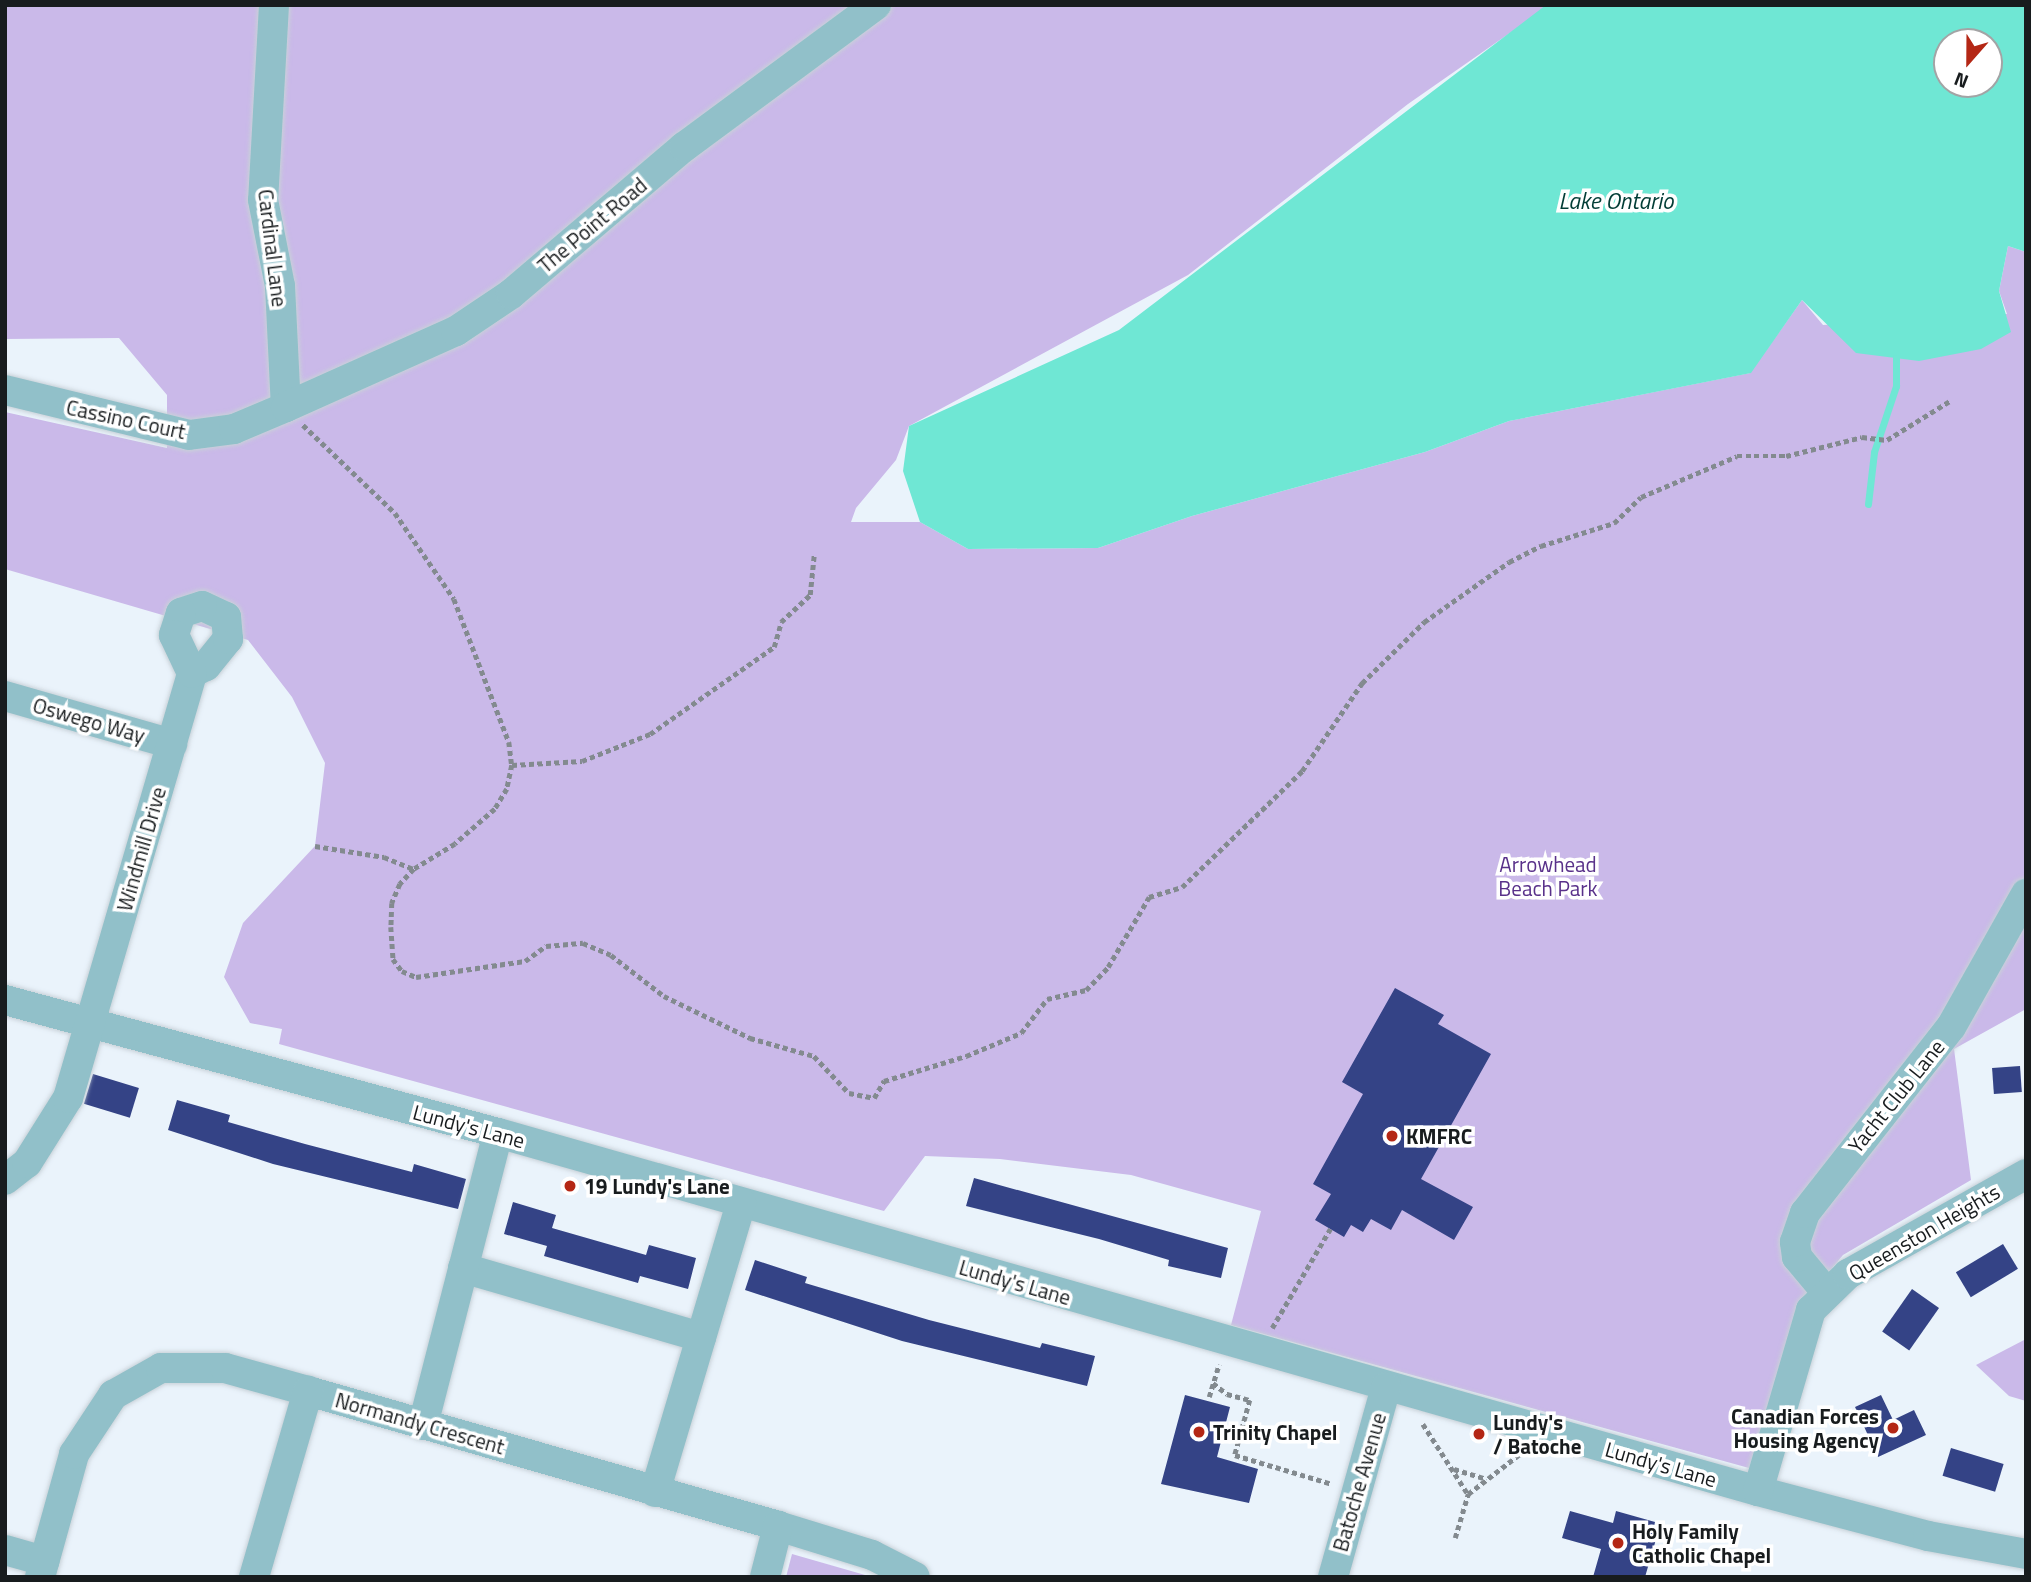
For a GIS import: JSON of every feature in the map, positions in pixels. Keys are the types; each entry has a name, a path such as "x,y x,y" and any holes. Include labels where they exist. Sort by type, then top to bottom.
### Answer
{"street":[{"name":"Cardinal Lane","path":"274,5 263,200 281,286 286,407"},
{"name":"The Point Road","path":"286,407 456,331 511,294 684,147 876,5"},
{"name":"Cassino Court","path":"5,390 189,435 234,429 286,407"},
{"name":"Windmill Drive","path":"5,1180 27,1163 68,1098 192,673"},
{"name":"Oswego Way","path":"5,696 172,744"},
{"name":"Yacht Club Lane","path":"1827,1293 1797,1257 1796,1242 1805,1213 1951,1027 2026,894"},
{"name":"Lundy's Lane","path":"5,1000 498,1133 1758,1491 1928,1536 2026,1554"},
{"path":"423,1425 498,1133"},
{"name":"Queenston Heights","path":"1758,1491 1811,1310 1848,1274 2026,1174"},
{"path":"655,1492 741,1203"},
{"path":"463,1268 701,1337"},
{"name":"Normandy Crescent","path":"42,1569 74,1454 113,1395 162,1368 225,1368 872,1555 915,1577"},
{"name":"Batoche Avenue","path":"1333,1577 1386,1387"},
{"path":"254,1577 308,1391"},
{"path":"765,1577 778,1527"},
{"path":"5,1550 42,1569"}],"path":[{"path":"286,407 395,513 454,599 501,719 512,765 507,789 495,809 455,844 414,869 400,884 392,903 393,959 402,971 416,977 525,961 546,946 583,943 611,955 664,996 750,1038 814,1056 849,1093 874,1098 884,1081 967,1056 1021,1033 1047,999 1086,990 1108,967 1149,897 1182,887 1302,771 1362,683 1424,622 1509,562 1541,546 1614,523 1641,497 1737,456 1774,457 1862,437 1881,441 1951,401"},
{"path":"512,765 582,761 650,734 774,647 780,622 810,594 814,555"},
{"path":"314,846 384,857 414,869"},
{"path":"1270,1332 1330,1229"},
{"path":"1209,1397 1222,1355"},
{"path":"1213,1383 1227,1394 1250,1400 1235,1455 1357,1492"},
{"path":"1421,1420 1468,1494"},
{"path":"1455,1538 1468,1494 1529,1443"},
{"path":"1453,1469 1488,1479"}],"green space":[{"name":"Arrowhead Beach Park","path":"5,5 1550,5 1408,104 1188,275 909,426 896,460 856,508 851,522 920,522 968,549 1098,548 1192,516 1425,452 1509,421 1750,373 1802,300 1823,325 2007,314 1999,291 2008,246 2026,252 2026,1009 1954,1049 1971,1180 1843,1255 1801,1306 1749,1468 1231,1325 1261,1211 1131,1175 1000,1159 925,1156 884,1211 279,1044 282,1029 250,1023 224,977 243,923 315,846 325,763 292,697 248,640 5,569 5,412 167,448 167,395 119,338 5,339"},
{"path":"2026,1339 2026,1401 2009,1396 1976,1365"},
{"path":"792,1554 872,1577 786,1577"}],"water":[{"name":"Lake Ontario","path":"1546,5 2026,5 2026,252 2008,246 1999,291 2011,332 1981,349 1919,361 1856,353 1802,300 1751,373 1509,421 1425,452 1192,516 1098,548 968,549 920,522 903,471 909,426 1119,330"}],"building":[{"name":"KMFRC","path":"1395,988 1444,1015 1438,1024 1491,1054 1421,1179 1473,1207 1454,1240 1402,1210 1391,1230 1371,1219 1363,1232 1351,1225 1344,1237 1315,1220 1331,1194 1313,1184 1363,1094 1342,1082"},
{"path":"2020,1066 2022,1092 1994,1094 1992,1068"},
{"path":"93,1074 139,1088 130,1118 84,1104"},
{"path":"177,1100 230,1115 228,1122 305,1144 412,1172 414,1164 466,1179 458,1209 273,1164 168,1130"},
{"path":"974,1178 1228,1248 1221,1278 1168,1266 1169,1260 1099,1239 966,1206"},
{"path":"513,1202 556,1215 552,1228 646,1255 649,1245 696,1258 688,1289 640,1276 638,1283 544,1256 547,1246 504,1234"},
{"path":"2003,1244 2018,1269 1971,1297 1956,1272"},
{"path":"755,1260 807,1277 805,1283 929,1320 1040,1348 1042,1343 1095,1356 1087,1386 902,1341 745,1290"},
{"path":"1912,1289 1939,1308 1909,1351 1882,1332"},
{"name":"Trinity Chapel","path":"1185,1395 1230,1407 1217,1457 1258,1469 1249,1503 1161,1484"},
{"name":"Canadian Forces Housing Agency","path":"1881,1395 1893,1420 1914,1410 1926,1435 1878,1457 1855,1407"},
{"path":"1951,1448 2004,1464 1995,1492 1943,1476"},
{"name":"Holy Family Catholic Chapel","path":"1570,1511 1613,1523 1616,1511 1655,1522 1652,1535 1657,1536 1645,1577 1593,1577 1601,1549 1562,1538"}],"waterway":[{"path":"1868,504 1874,452 1896,386 1896,358"}],"place":[{"name":"KMFRC","path":"1392,1136"},
{"name":"19 Lundy's Lane","path":"570,1186"},
{"name":"Canadian Forces Housing Agency","path":"1893,1428"},
{"name":"Trinity Chapel","path":"1199,1432"},
{"name":"Lundy's / Batoche","path":"1479,1434"},
{"name":"Holy Family Catholic Chapel","path":"1618,1543"}]}
